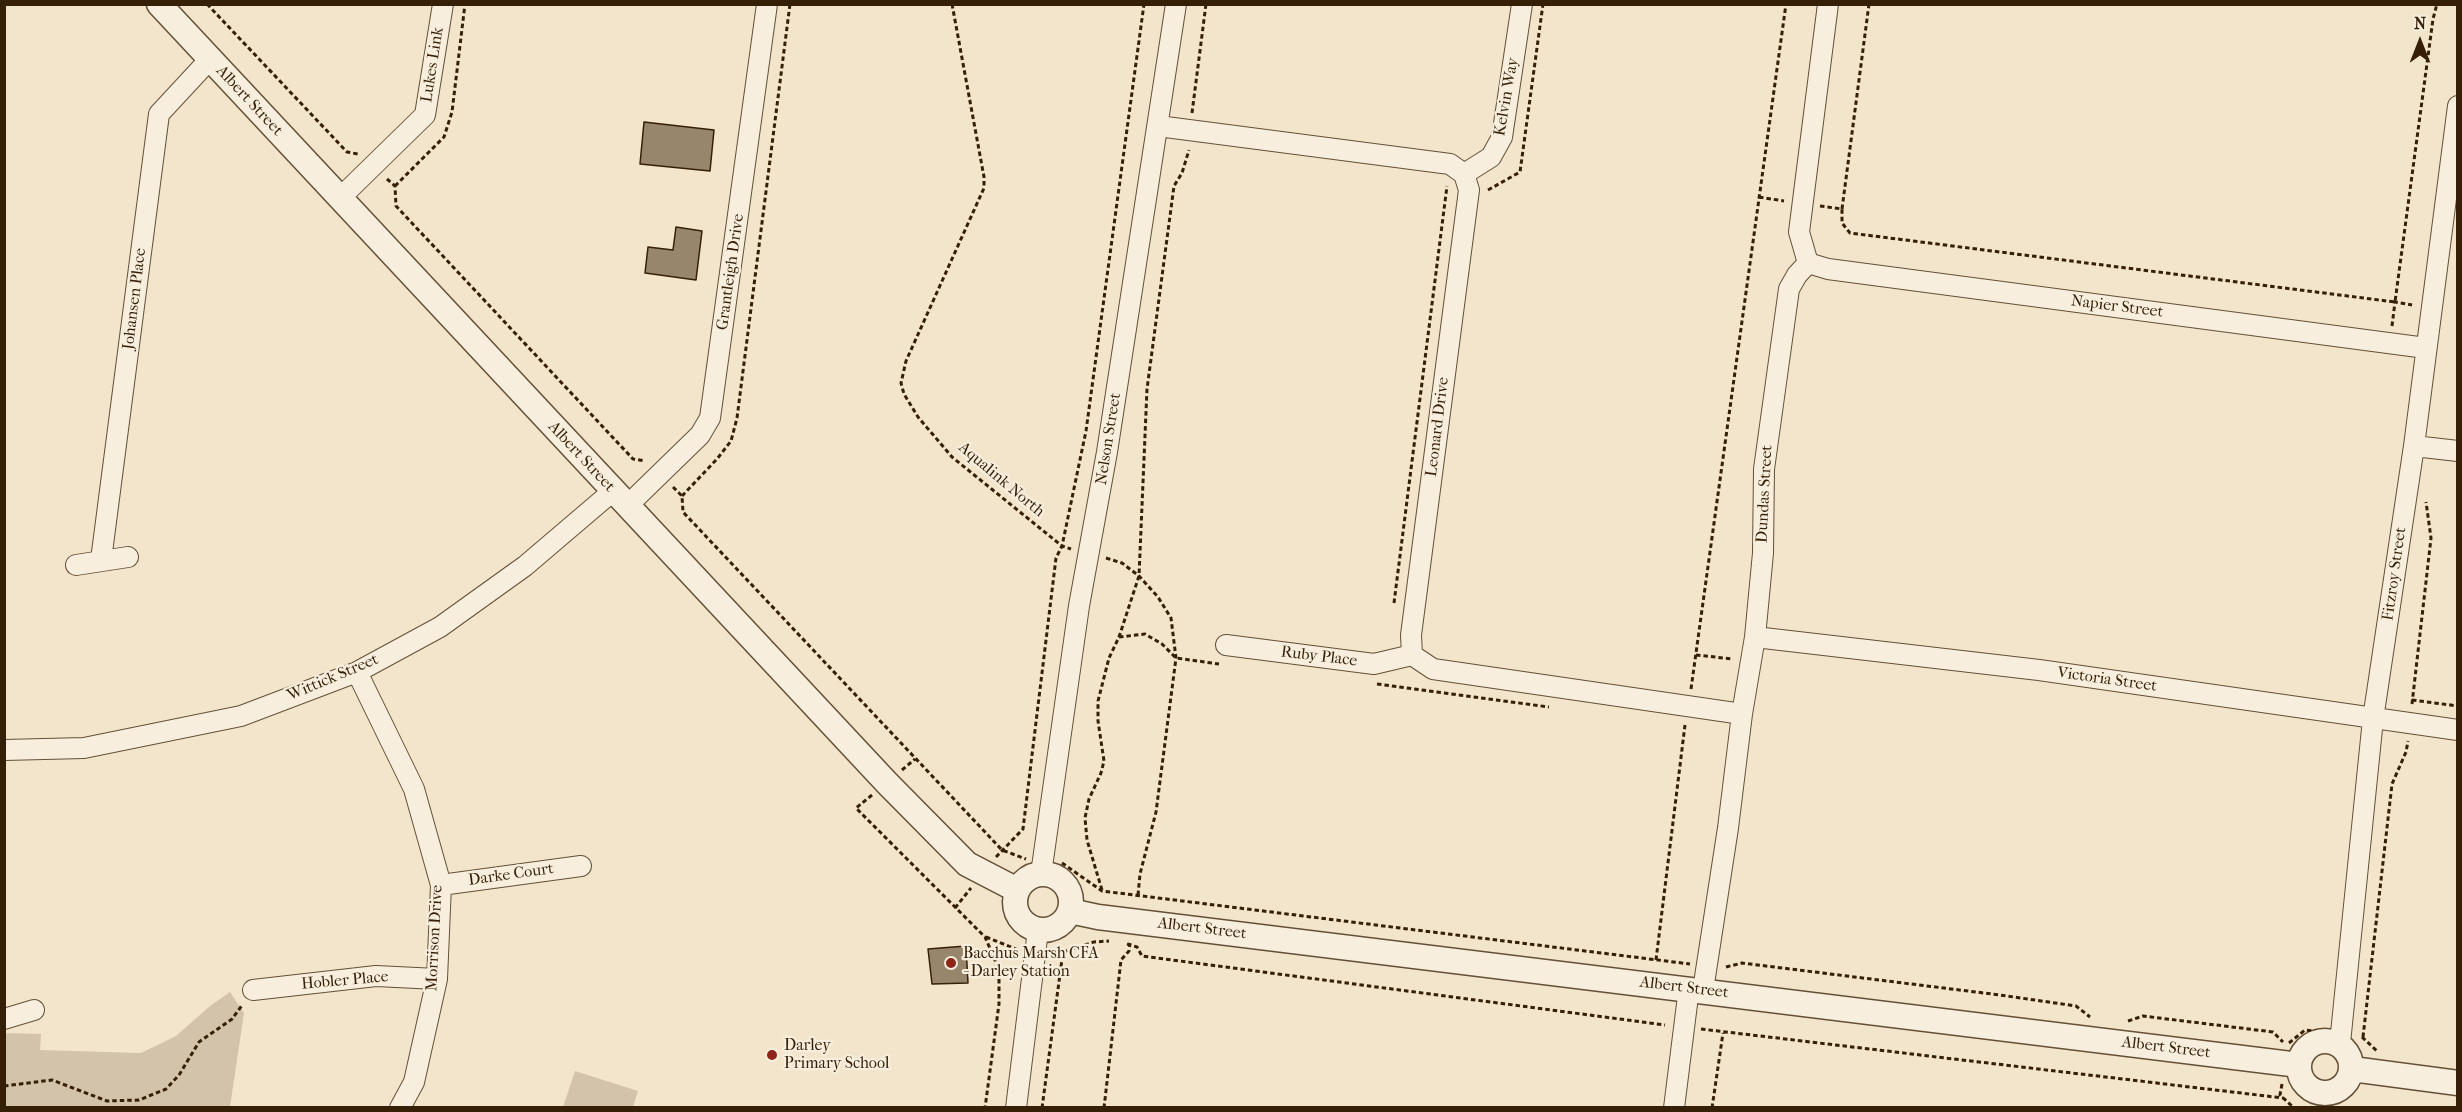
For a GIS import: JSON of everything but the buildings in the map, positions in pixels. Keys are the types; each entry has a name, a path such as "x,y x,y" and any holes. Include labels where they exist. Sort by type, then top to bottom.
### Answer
{"street":[{"name":"Albert Street","path":"159,4 887,783 967,864 1017,890"},
{"name":"Lukes Link","path":"340,198 425,115 443,4"},
{"name":"Grantleigh Drive","path":"620,499 700,435 710,418 767,4"},
{"name":"Nelson Street","path":"1041,874 1079,606 1090,554 1176,4"},
{"name":"Kelvin Way","path":"1456,179 1491,157 1502,137 1522,4"},
{"path":"1808,263 1799,232 1801,203 1828,4"},
{"name":"Johansen Place","path":"101,560 159,114 210,59"},
{"name":"Fitzroy Street","path":"2340,1043 2373,719 2414,446 2431,308 2450,214 2457,106"},
{"path":"1158,126 1450,164 1456,179"},
{"name":"Leonard Drive","path":"1412,656 1412,635 1468,190 1456,179"},
{"name":"Napier Street","path":"1808,263 1828,269 2426,348"},
{"name":"Dundas Street","path":"1674,1107 1696,989 1708,966 1749,661 1755,637 1763,553 1764,469 1787,300 1793,282 1808,263"},
{"path":"2414,446 2457,451"},
{"name":"Wittick Street","path":"4,750 84,748 241,716 357,672 440,627 620,499"},
{"path":"76,565 129,557"},
{"name":"Victoria Street","path":"1755,637 2039,670 2457,730"},
{"name":"Ruby Place","path":"1224,654 1374,664 1412,656"},
{"path":"1412,656 1433,669 1742,714"},
{"name":"Morrison Drive","path":"357,672 414,789 441,885 437,979 414,1082 400,1107"},
{"name":"Darke Court","path":"441,885 581,866"},
{"path":"1051,875 1065,885 1070,893 1070,911 1058,926 1048,930 1038,930 1029,926 1018,916 1015,907 1017,890 1031,876 1051,875"},
{"name":"Albert Street","path":"1070,911 1098,918 1696,989 2293,1055"},
{"path":"1016,1107 1038,930"},
{"name":"Hobler Place","path":"253,990 376,976 437,979"},
{"path":"4,1019 34,1010"},
{"path":"2320,1041 2340,1043 2348,1053 2352,1069 2343,1086 2325,1100 2305,1083 2293,1055 2301,1056 2312,1044 2320,1041"},
{"path":"2352,1069 2457,1083"}],"path":[{"path":"682,495 731,441 736,418 790,4"},
{"name":"Aqualink North","path":"952,4 984,177 984,188 906,361 901,383 904,394 918,417 951,457 1062,546 1122,563 1139,576 1158,597 1171,618 1176,658 1156,812 1140,874 1138,895 1655,960"},
{"path":"955,908 1023,829 1056,558 1062,546 1086,431 1144,4"},
{"path":"1094,942 1102,891 1087,840 1085,818 1087,806 1104,761 1098,715 1100,690 1109,658 1119,637 1139,576 1147,389 1174,186 1182,172 1189,150 1206,4"},
{"path":"1786,4 1688,705 1655,960 1726,968 1742,963 2000,995 2076,1006 2091,1017"},
{"path":"1869,4 1842,209 1842,223 1850,232 2431,308"},
{"path":"2390,343 2433,19 2438,4"},
{"path":"1393,612 1456,179"},
{"path":"1759,197 1842,209"},
{"path":"2363,1037 2392,784 2406,752 2410,724 2431,538 2427,494"},
{"path":"1119,637 1145,634 1162,644 1176,658 1224,654"},
{"path":"1696,655 1749,661"},
{"path":"1372,683 1557,708"},
{"path":"2412,700 2457,706"},
{"path":"916,758 856,808 985,937 999,977 999,1004 985,1107"},
{"path":"1042,1107 1063,952 1094,942 1110,941"},
{"path":"1104,1107 1121,960 1129,951 1130,944 1120,941"},
{"path":"4,1086 51,1080 107,1101 139,1100 166,1089 179,1075 199,1042 232,1019 253,990"},
{"path":"2125,1022 2144,1016 2273,1032 2293,1055"},
{"path":"1712,1107 1723,1033"}],"shaded area":[{"path":"230,992 244,1013 230,1107 5,1107 5,1033 41,1034 40,1050 141,1053 176,1036"},
{"path":"575,1071 638,1091 633,1107 563,1107"}],"place":[{"name":"Bacchus Marsh CFA - Darley Station","path":"951,963"},
{"name":"Darley Primary School","path":"772,1055"}]}
